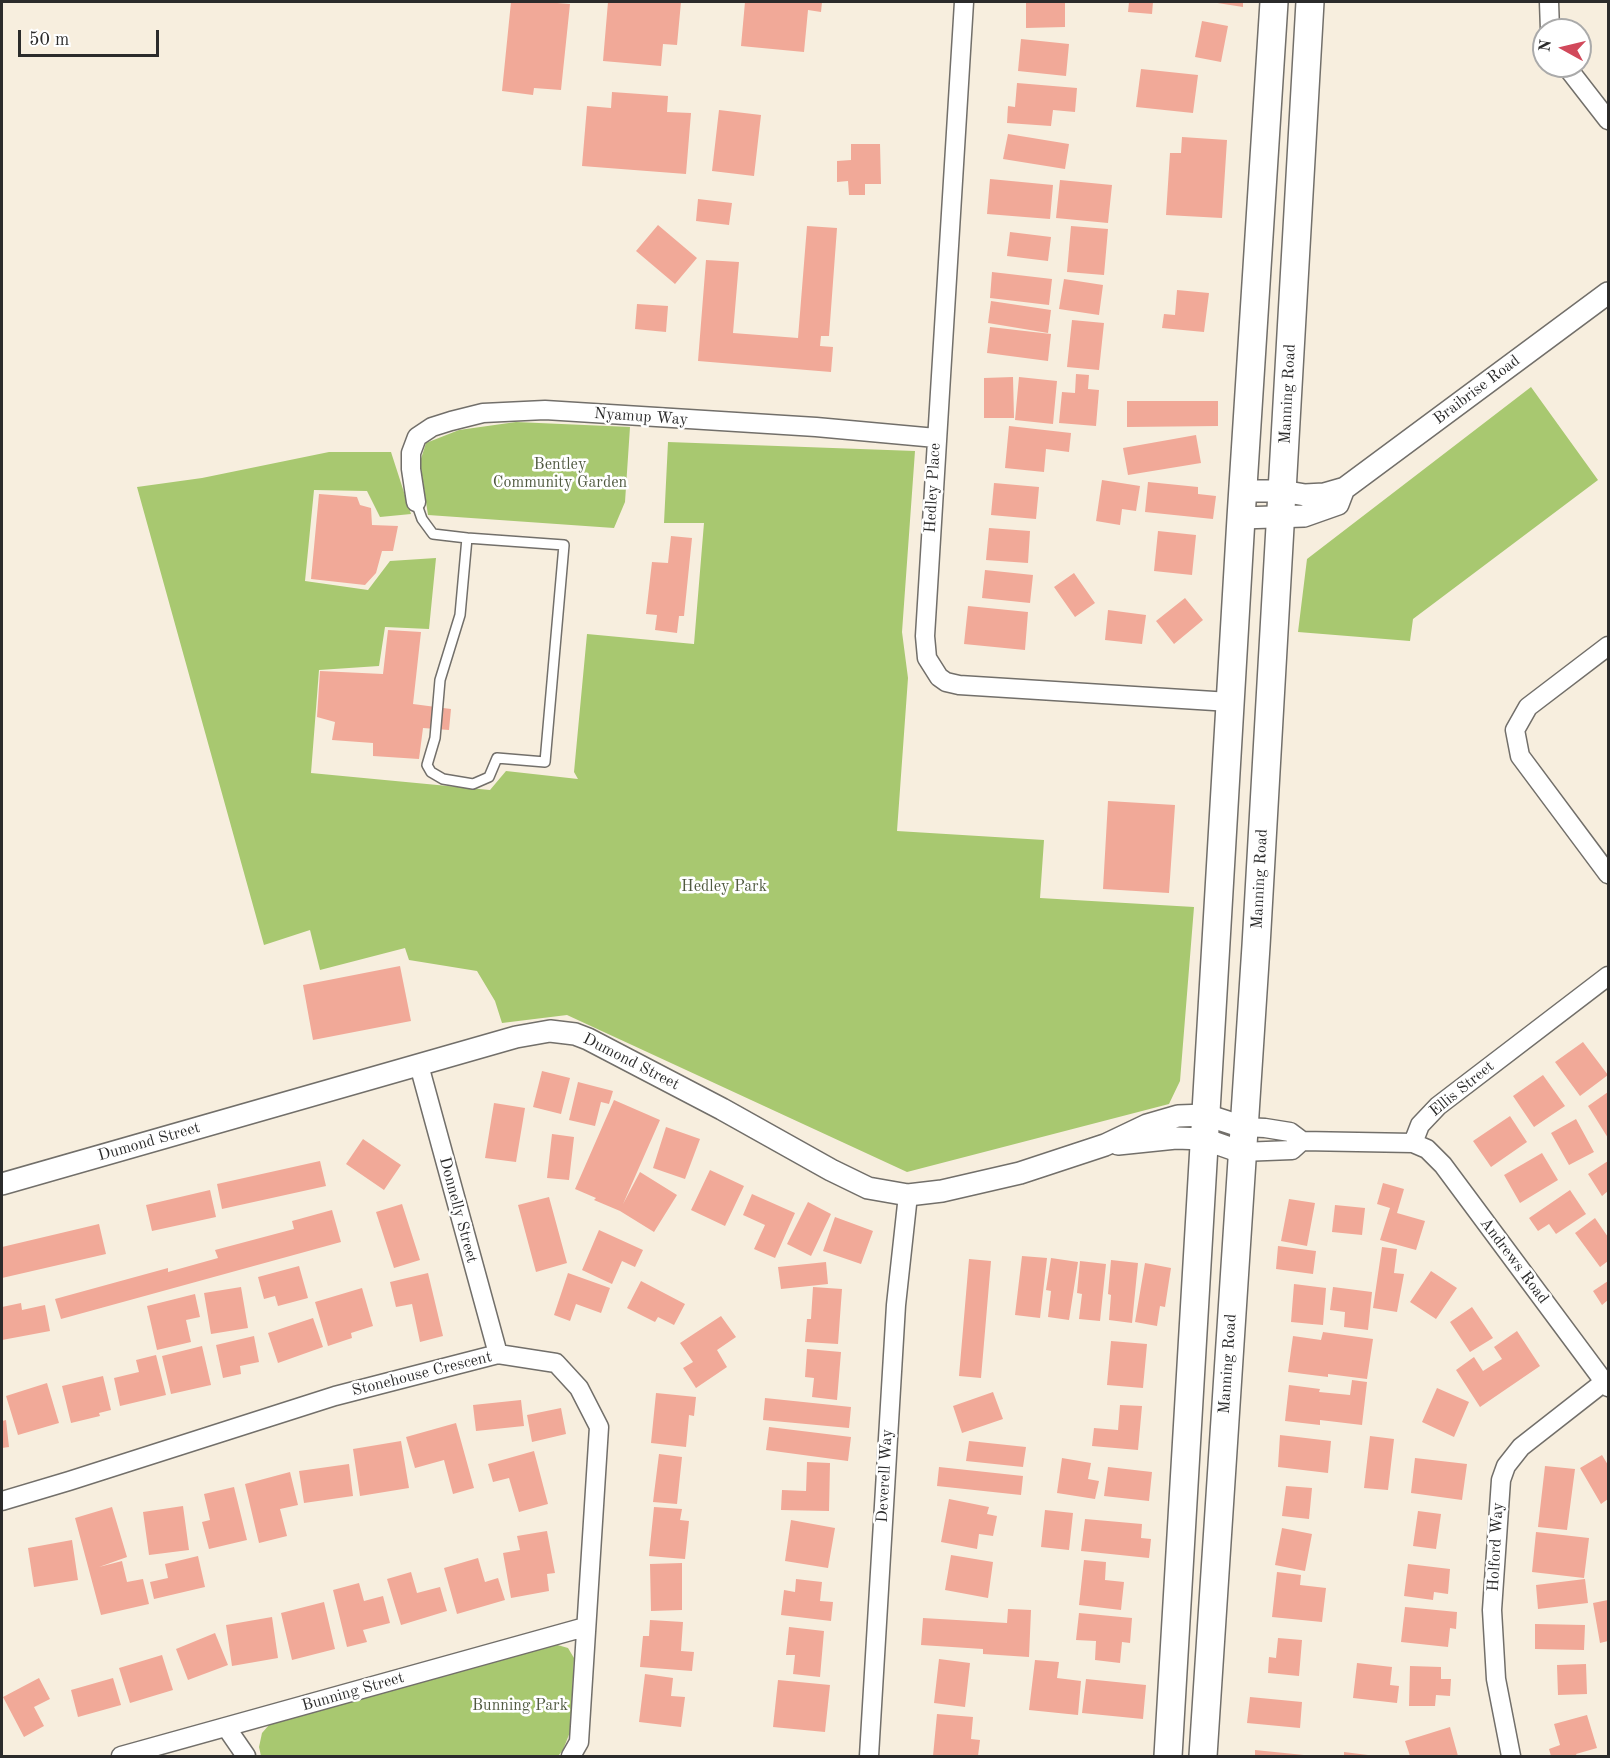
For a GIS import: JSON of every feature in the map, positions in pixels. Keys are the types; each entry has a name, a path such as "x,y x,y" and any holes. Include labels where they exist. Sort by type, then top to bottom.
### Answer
{"main road":[{"path":"1168,1756 1240,518 1274,2"},
{"name":"Manning Road","path":"1203,1756 1256,946 1310,2"}],"street":[{"name":"Hedley Place","path":"964,2 936,438 925,636 927,658 939,677 946,682 959,685 1230,702"},
{"path":"1549,2 1550,18"},
{"path":"1575,78 1608,120"},
{"name":"Braibrise Road","path":"1243,491 1282,491 1305,495 1324,494 1345,488 1608,292"},
{"name":"Nyamup Way","path":"416,501 411,453 417,436 441,424 483,413 545,410 816,427 936,438"},
{"name":"Braibrise Road","path":"1240,518 1304,516 1338,504 1345,488"},
{"path":"1608,646 1527,707 1515,730 1520,756 1608,874"},
{"name":"Ellis Street","path":"1413,1143 1420,1125 1438,1106 1608,976"},
{"name":"Dumond Street","path":"2,1184 292,1100 535,1033 550,1031 575,1034 712,1104 851,1180 882,1191 908,1195 942,1191 1020,1173 1105,1145 1147,1125 1178,1116 1242,1139"},
{"name":"Donnelly Street","path":"419,1065 498,1354"},
{"path":"1242,1139 1265,1128 1290,1132 1302,1141 1413,1143"},
{"path":"1242,1139 1292,1150 1302,1141"},
{"name":"Andrews Road","path":"1413,1143 1427,1149 1443,1165 1606,1384"},
{"name":"Deverell Way","path":"868,1756 896,1305 908,1195"},
{"name":"Stonehouse Crescent","path":"2,1501 335,1396 498,1354 556,1363 579,1388 598,1427 579,1742 571,1756"},
{"name":"Holford Way","path":"1512,1756 1496,1680 1492,1610 1501,1480 1506,1466 1521,1447 1606,1384"},
{"name":"Bunning Street","path":"121,1756 585,1627"},
{"path":"226,1727 246,1756"}],"lane":[{"path":"416,501 422,519 433,534 564,545 545,762 497,758 489,777 474,784 443,779 431,772 427,765 435,738 440,680 460,615 467,538"}],"green space":[{"path":"1531,387 1598,480 1413,619 1410,641 1298,632 1307,559"},
{"name":"Bentley Community Garden","path":"516,422 630,427 625,502 614,528 428,515 420,462 426,443 459,430"},
{"name":"Hedley Park","path":"668,442 915,451 902,632 908,678 897,831 1044,840 1040,898 1194,907 1180,1081 1169,1104 907,1172 567,1015 502,1023 495,1001 477,971 409,960 405,948 320,970 310,930 264,945 137,487 202,478 329,452 391,452 411,514 380,517 367,491 314,490 305,581 368,590 390,561 436,558 429,629 385,627 379,666 319,670 311,773 490,790 506,771 578,779 574,772 587,634 694,644 704,523 664,523"},
{"name":"Bunning Park","path":"554,1644 568,1648 574,1658 570,1732 558,1756 261,1756 259,1747 262,1733 269,1725"}],"building":[{"path":"511,2 570,4 561,90 534,88 533,95 502,91"},
{"path":"608,2 681,2 677,45 663,44 661,66 603,61"},
{"path":"745,2 822,2 821,12 808,10 804,52 741,46"},
{"path":"1026,2 1065,2 1065,27 1026,28"},
{"path":"1129,2 1153,2 1152,14 1128,12"},
{"path":"1211,2 1243,2 1243,7"},
{"path":"1202,21 1228,26 1221,62 1195,57"},
{"path":"1021,39 1069,44 1066,76 1018,71"},
{"path":"1141,69 1198,75 1193,113 1136,107"},
{"path":"1017,83 1077,88 1075,112 1053,110 1051,126 1007,123 1008,106 1015,107"},
{"path":"612,92 668,96 667,112 691,113 686,174 582,166 587,106 611,108"},
{"path":"719,110 761,115 754,176 712,171"},
{"path":"1008,134 1069,144 1065,169 1003,159"},
{"path":"1182,137 1227,140 1222,218 1166,215 1170,153 1181,153"},
{"path":"851,144 880,144 881,184 865,184 865,195 849,195 848,181 837,182 837,161 851,160"},
{"path":"990,179 1053,185 1050,219 987,214"},
{"path":"1060,180 1112,185 1108,223 1056,218"},
{"path":"698,199 732,203 729,225 696,221"},
{"path":"658,225 697,258 675,284 636,251"},
{"path":"807,226 837,228 829,336 821,336 820,346 833,347 831,372 698,361 706,260 739,262 733,333 798,338"},
{"path":"1071,226 1108,229 1104,275 1067,272"},
{"path":"1010,232 1051,237 1048,261 1007,256"},
{"path":"992,272 1052,279 1049,305 990,298"},
{"path":"1064,279 1103,285 1099,315 1059,309"},
{"path":"1177,290 1209,293 1204,332 1162,328 1164,314 1175,315"},
{"path":"991,301 1051,310 1048,333 988,323"},
{"path":"637,304 668,306 666,332 635,329"},
{"path":"1072,320 1104,323 1099,370 1067,367"},
{"path":"990,327 1051,334 1048,361 987,353"},
{"path":"1076,374 1089,375 1088,389 1099,390 1096,426 1059,423 1062,392 1075,393"},
{"path":"1013,377 1014,418 984,418 984,378"},
{"path":"1019,377 1057,381 1053,424 1015,420"},
{"path":"1127,401 1218,401 1218,426 1127,427"},
{"path":"1009,426 1071,433 1069,452 1046,449 1044,472 1005,468"},
{"path":"1196,435 1201,463 1128,475 1123,448"},
{"path":"1102,480 1140,486 1136,511 1122,509 1120,525 1096,521"},
{"path":"1148,482 1198,487 1198,494 1216,496 1213,519 1145,512"},
{"path":"994,483 1039,487 1036,519 991,515"},
{"path":"319,494 357,497 360,505 371,508 372,525 398,526 393,551 382,551 376,573 365,585 311,579"},
{"path":"989,528 1030,531 1028,563 986,560"},
{"path":"1158,531 1196,535 1192,575 1154,571"},
{"path":"671,536 692,538 684,616 679,616 677,633 655,630 657,615 646,614 652,562 668,563"},
{"path":"985,570 1033,575 1030,603 982,598"},
{"path":"1074,573 1095,603 1075,617 1054,587"},
{"path":"1185,598 1203,620 1174,644 1156,621"},
{"path":"968,606 1028,612 1025,650 964,644"},
{"path":"1108,610 1146,615 1142,644 1105,640"},
{"path":"388,630 421,632 413,704 451,709 449,730 423,728 419,759 373,756 373,743 332,740 335,722 317,717 320,671 383,674"},
{"path":"1108,801 1175,805 1169,893 1103,889"},
{"path":"400,966 411,1021 313,1040 303,985"},
{"path":"1583,1042 1608,1075 1580,1096 1555,1062"},
{"path":"542,1071 570,1078 561,1114 533,1107"},
{"path":"1543,1075 1565,1106 1534,1127 1513,1096"},
{"path":"578,1082 613,1091 609,1104 601,1102 595,1126 569,1120"},
{"path":"1608,1092 1608,1138 1588,1106"},
{"path":"614,1100 660,1120 623,1204 640,1172 677,1195 654,1232 620,1211 575,1189"},
{"path":"494,1103 525,1108 516,1162 485,1158"},
{"path":"1510,1116 1527,1142 1491,1167 1473,1141"},
{"path":"1576,1119 1594,1152 1569,1165 1551,1133"},
{"path":"666,1127 700,1139 685,1179 653,1168"},
{"path":"552,1134 574,1137 569,1180 547,1178"},
{"path":"363,1139 401,1165 384,1190 346,1164"},
{"path":"1542,1153 1558,1180 1520,1203 1504,1175"},
{"path":"320,1161 326,1186 222,1209 217,1184"},
{"path":"1608,1161 1608,1191 1602,1196 1588,1174"},
{"path":"710,1170 744,1186 725,1226 691,1210"},
{"path":"1383,1183 1404,1189 1397,1213 1425,1221 1416,1250 1380,1240 1390,1208 1377,1204"},
{"path":"210,1190 216,1217 152,1231 146,1205"},
{"path":"1570,1190 1586,1214 1556,1234 1549,1224 1538,1231 1529,1218"},
{"path":"752,1194 795,1213 775,1258 754,1249 765,1225 743,1215"},
{"path":"549,1197 567,1263 536,1272 518,1205"},
{"path":"1289,1199 1315,1203 1307,1246 1281,1241"},
{"path":"808,1202 831,1214 811,1256 787,1244"},
{"path":"402,1204 420,1260 394,1268 376,1212"},
{"path":"1335,1205 1365,1208 1362,1235 1332,1232"},
{"path":"332,1210 341,1242 61,1319 55,1299 168,1268 168,1272 218,1258 215,1250 294,1229 292,1221"},
{"path":"835,1217 873,1231 861,1264 823,1251"},
{"path":"1595,1218 1608,1237 1608,1261 1600,1267 1575,1233"},
{"path":"99,1224 106,1254 2,1278 2,1247"},
{"path":"599,1230 643,1250 635,1267 622,1261 612,1284 582,1270"},
{"path":"1278,1246 1316,1251 1313,1274 1276,1269"},
{"path":"1382,1247 1397,1249 1394,1273 1404,1274 1397,1312 1373,1308"},
{"path":"1022,1256 1047,1258 1040,1318 1015,1315"},
{"path":"1051,1258 1078,1262 1069,1320 1048,1317 1051,1291 1046,1290"},
{"path":"969,1259 991,1261 981,1378 959,1376"},
{"path":"1111,1260 1138,1263 1132,1323 1109,1320 1111,1295 1108,1294"},
{"path":"1080,1261 1106,1264 1100,1321 1079,1319 1082,1294 1077,1293"},
{"path":"826,1262 828,1284 781,1289 778,1267"},
{"path":"1145,1263 1171,1268 1165,1307 1160,1306 1157,1326 1135,1322"},
{"path":"299,1266 308,1298 278,1306 275,1296 264,1299 258,1277"},
{"path":"1431,1271 1457,1288 1436,1319 1410,1302"},
{"path":"428,1273 443,1336 420,1342 412,1304 396,1307 390,1282"},
{"path":"568,1273 610,1288 601,1313 576,1304 570,1321 554,1315"},
{"path":"641,1281 685,1304 674,1325 658,1317 655,1322 627,1308"},
{"path":"1608,1281 1608,1300 1602,1305 1593,1291"},
{"path":"1294,1284 1326,1288 1323,1325 1291,1322"},
{"path":"241,1287 248,1328 211,1334 204,1293"},
{"path":"813,1287 842,1289 838,1344 805,1342 807,1319 811,1319"},
{"path":"1333,1287 1372,1292 1368,1330 1344,1327 1345,1312 1330,1310"},
{"path":"362,1288 373,1326 351,1333 352,1338 328,1346 315,1302"},
{"path":"195,1294 200,1317 186,1320 191,1342 157,1350 147,1306"},
{"path":"21,1303 22,1310 45,1305 50,1331 2,1340 2,1307"},
{"path":"1472,1307 1493,1338 1470,1352 1450,1322"},
{"path":"721,1316 736,1337 717,1350 727,1367 696,1388 683,1368 693,1362 680,1343"},
{"path":"313,1318 323,1347 278,1363 268,1333"},
{"path":"1517,1331 1540,1366 1480,1407 1456,1370 1474,1357 1483,1371 1502,1359 1494,1347"},
{"path":"1323,1332 1373,1339 1367,1379 1288,1372 1293,1336 1321,1340"},
{"path":"254,1336 259,1362 240,1366 241,1374 223,1378 216,1345"},
{"path":"1111,1341 1147,1344 1143,1388 1107,1385"},
{"path":"202,1346 211,1385 171,1394 162,1356"},
{"path":"807,1349 841,1352 837,1400 812,1397 814,1378 805,1377"},
{"path":"156,1355 166,1395 120,1406 114,1378 139,1372 136,1360"},
{"path":"103,1376 111,1410 99,1413 100,1416 71,1423 62,1386"},
{"path":"1352,1380 1367,1382 1362,1425 1320,1420 1320,1425 1285,1421 1289,1385 1320,1389 1319,1392 1350,1395"},
{"path":"47,1383 59,1423 18,1435 6,1396"},
{"path":"1437,1388 1469,1402 1454,1437 1422,1422"},
{"path":"993,1392 1003,1419 962,1433 953,1406"},
{"path":"656,1393 696,1397 694,1416 689,1415 686,1447 651,1443"},
{"path":"765,1398 851,1407 849,1428 763,1420"},
{"path":"521,1400 524,1426 476,1431 473,1405"},
{"path":"1120,1405 1142,1406 1138,1450 1092,1446 1094,1428 1118,1430"},
{"path":"561,1408 566,1434 532,1442 527,1415"},
{"path":"6,1420 9,1447 2,1448 2,1421"},
{"path":"456,1423 474,1488 453,1494 444,1460 415,1468 406,1437"},
{"path":"769,1427 851,1437 848,1461 766,1450"},
{"path":"1280,1435 1331,1441 1328,1473 1278,1467"},
{"path":"1370,1436 1394,1439 1388,1490 1364,1488"},
{"path":"401,1441 409,1488 360,1496 353,1449"},
{"path":"969,1441 1026,1447 1023,1467 966,1461"},
{"path":"534,1451 548,1504 519,1512 509,1478 493,1482 488,1464"},
{"path":"659,1454 682,1457 677,1504 653,1502"},
{"path":"1602,1455 1608,1465 1608,1499 1601,1504 1580,1468"},
{"path":"1062,1458 1091,1463 1088,1479 1099,1481 1095,1499 1057,1493"},
{"path":"1415,1458 1467,1464 1462,1500 1411,1493"},
{"path":"807,1462 830,1463 829,1511 781,1510 782,1490 806,1491"},
{"path":"349,1464 353,1496 304,1503 299,1471"},
{"path":"1545,1466 1575,1469 1567,1530 1538,1527"},
{"path":"939,1467 1023,1476 1021,1495 937,1486"},
{"path":"1108,1467 1152,1472 1149,1501 1104,1496"},
{"path":"290,1472 298,1505 280,1509 287,1536 259,1543 245,1484"},
{"path":"1286,1486 1312,1488 1309,1519 1282,1516"},
{"path":"234,1487 247,1540 209,1549 202,1522 210,1520 204,1494"},
{"path":"949,1499 989,1507 987,1514 997,1516 993,1536 979,1534 977,1549 941,1542"},
{"path":"183,1506 189,1550 149,1555 143,1512"},
{"path":"112,1507 127,1557 99,1567 122,1561 127,1582 143,1579 149,1604 101,1615 75,1518"},
{"path":"654,1507 682,1509 680,1520 689,1521 685,1559 649,1556"},
{"path":"1045,1510 1073,1513 1069,1550 1041,1547"},
{"path":"1418,1511 1441,1514 1436,1549 1413,1546"},
{"path":"1085,1519 1142,1524 1141,1538 1151,1539 1149,1558 1081,1551"},
{"path":"791,1520 835,1528 828,1568 785,1561"},
{"path":"1282,1528 1312,1534 1305,1571 1275,1565"},
{"path":"547,1531 555,1573 547,1574 549,1591 511,1598 503,1553 520,1550 517,1536"},
{"path":"1536,1532 1589,1538 1584,1578 1532,1572"},
{"path":"72,1540 78,1580 34,1587 28,1548"},
{"path":"951,1555 993,1562 988,1598 945,1590"},
{"path":"198,1556 205,1587 154,1599 150,1582 168,1578 165,1564"},
{"path":"478,1558 485,1582 498,1578 505,1600 457,1614 444,1568"},
{"path":"1084,1560 1106,1562 1105,1580 1124,1582 1121,1610 1079,1605"},
{"path":"682,1563 682,1610 651,1611 650,1564"},
{"path":"1408,1564 1450,1569 1448,1594 1434,1592 1433,1600 1404,1596"},
{"path":"411,1572 417,1593 440,1587 447,1611 401,1625 387,1579"},
{"path":"1277,1572 1301,1575 1300,1585 1326,1588 1322,1622 1272,1617"},
{"path":"796,1579 822,1582 820,1601 833,1602 831,1621 781,1615 784,1590 795,1592"},
{"path":"1585,1579 1588,1603 1538,1609 1536,1585"},
{"path":"359,1583 364,1601 383,1596 390,1623 363,1630 367,1642 347,1647 333,1590"},
{"path":"1608,1600 1608,1641 1600,1643 1593,1603"},
{"path":"324,1602 335,1649 292,1660 281,1613"},
{"path":"1405,1607 1457,1612 1456,1629 1450,1628 1448,1647 1401,1642"},
{"path":"1008,1609 1031,1610 1029,1657 983,1654 983,1649 921,1645 923,1618 1007,1623"},
{"path":"1079,1613 1132,1618 1130,1643 1122,1642 1120,1663 1095,1660 1096,1641 1076,1640"},
{"path":"272,1617 278,1658 232,1666 226,1625"},
{"path":"650,1620 683,1622 681,1651 694,1652 692,1671 640,1667 643,1636 649,1636"},
{"path":"1535,1624 1585,1625 1584,1650 1535,1649"},
{"path":"789,1627 824,1631 820,1677 793,1674 795,1655 786,1655"},
{"path":"215,1633 228,1665 188,1680 176,1649"},
{"path":"1278,1638 1302,1640 1299,1676 1268,1673 1269,1657 1276,1658"},
{"path":"162,1655 173,1690 130,1703 119,1668"},
{"path":"939,1659 970,1663 965,1707 934,1703"},
{"path":"1035,1660 1059,1662 1057,1678 1081,1681 1078,1715 1029,1710"},
{"path":"1357,1663 1392,1667 1390,1685 1399,1686 1397,1703 1353,1698"},
{"path":"1586,1664 1587,1694 1558,1695 1557,1665"},
{"path":"1410,1666 1441,1667 1441,1679 1451,1679 1450,1696 1436,1695 1435,1706 1409,1706"},
{"path":"645,1674 673,1678 671,1696 685,1697 681,1727 639,1722"},
{"path":"39,1678 50,1699 34,1707 44,1726 24,1737 3,1697"},
{"path":"113,1678 121,1705 78,1717 71,1690"},
{"path":"1086,1679 1146,1685 1143,1719 1082,1713"},
{"path":"778,1680 830,1685 825,1732 773,1727"},
{"path":"1250,1697 1302,1702 1300,1728 1247,1723"},
{"path":"937,1714 973,1717 971,1739 980,1740 978,1756 933,1756"},
{"path":"1587,1715 1597,1748 1576,1754 1577,1756 1551,1756 1549,1749 1560,1745 1554,1724"},
{"path":"1450,1727 1458,1756 1410,1756 1405,1741"},
{"path":"1255,1750 1304,1755 1304,1756 1255,1756"},
{"path":"1344,1752 1368,1755 1368,1756 1344,1756"}]}
